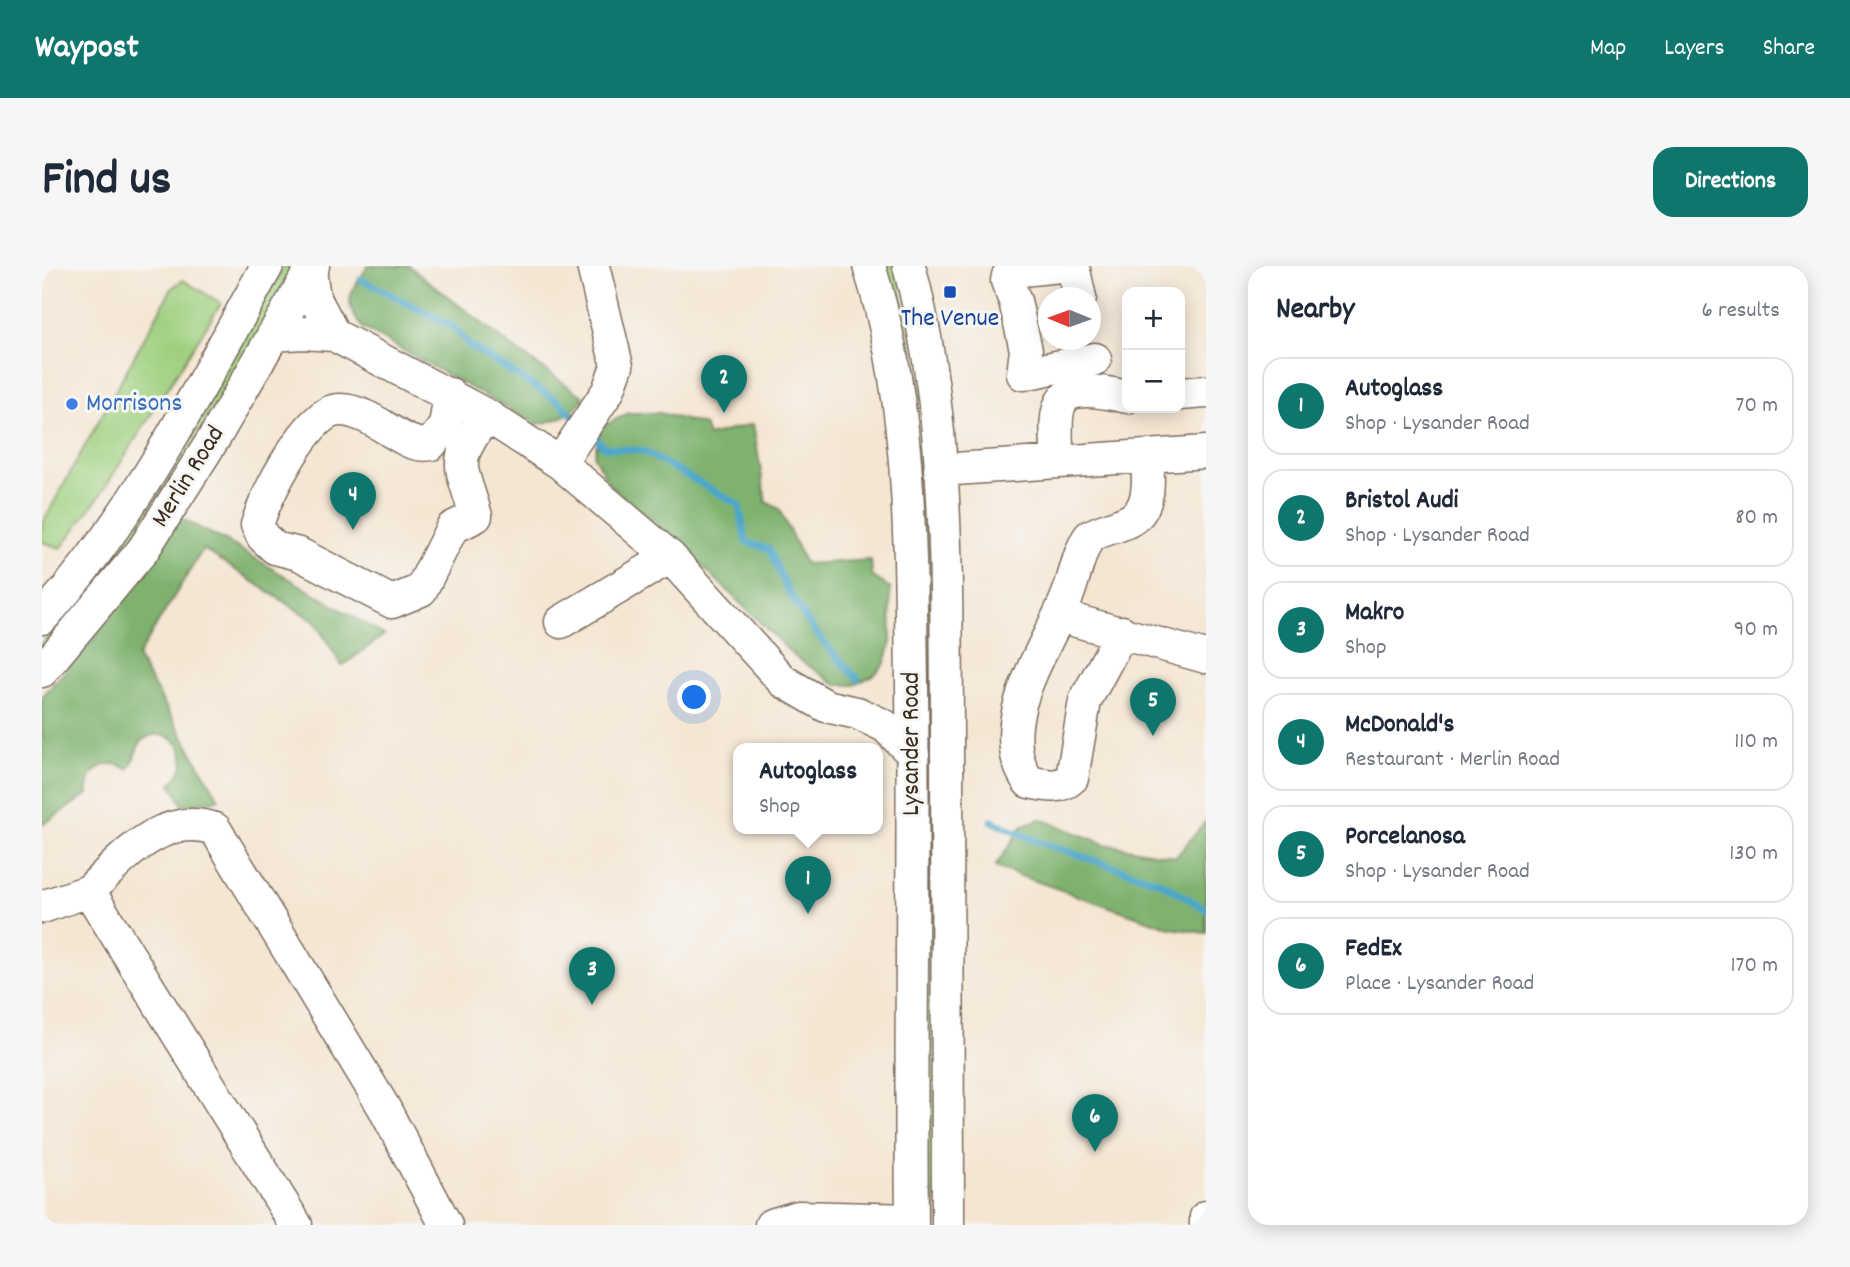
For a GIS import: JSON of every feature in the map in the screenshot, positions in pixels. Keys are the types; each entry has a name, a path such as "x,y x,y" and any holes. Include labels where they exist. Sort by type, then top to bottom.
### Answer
{"street":[{"name":"Merlin Road","path":"42,618 74,584 167,447 267,266"},
{"path":"567,452 608,391 617,366 593,266"},
{"name":"Lysander Road","path":"869,266 880,301 892,364 910,545 913,754 912,1223"},
{"name":"Lysander Road","path":"909,266 919,302 940,470 946,600 948,1225"},
{"path":"1060,266 1022,270 1008,276 1007,281 1015,300 1026,349 1017,386 1091,350"},
{"path":"1073,266 1078,287"},
{"name":"Merlin Road","path":"42,671 142,550 216,435 312,268"},
{"path":"312,268 317,305 334,335"},
{"path":"274,335 302,332 334,335 486,415 567,452 670,557 783,681 826,706 857,713 884,726 913,754"},
{"path":"1093,350 1115,394"},
{"path":"1058,462 1055,414 1063,399 1075,391 1115,394"},
{"path":"1185,393 1206,391"},
{"path":"450,394 445,426 431,444 421,446 365,416 345,410 329,412 316,423 284,464 264,503 257,525 263,537 275,548 299,554 392,603 413,594 416,568 434,534 476,516 461,471 461,453 486,415"},
{"path":"940,470 1206,452"},
{"path":"1122,632 1085,701 1072,778 1065,784 1050,787 1029,782 1018,766 1015,734 1029,673 1059,615 1089,537 1132,519 1141,509 1149,486 1147,456"},
{"path":"561,622 670,557"},
{"path":"1059,615 1206,657"},
{"path":"857,713 894,692 912,674"},
{"path":"42,907 89,891 123,858 153,835 187,823 215,829 383,1106 446,1225"},
{"path":"89,891 296,1225"},
{"path":"771,1225 798,1217 912,1223"},
{"path":"1206,1217 1206,1225"}],"green space":[{"path":"284,266 298,266 160,504 42,659 42,642 111,554 142,507 201,412"},
{"path":"368,266 409,266 516,350 584,397 564,416 536,424 363,328 352,310 350,297"},
{"path":"884,266 896,266 923,400 913,401"},
{"path":"183,280 221,303 101,494 61,548 42,542 42,524 172,288"},
{"path":"629,413 660,413 704,425 708,436 753,424 766,502 779,509 805,564 871,560 872,576 890,588 891,643 885,663 874,675 854,685 837,685 794,656 684,548 609,484 594,456 601,427"},
{"path":"927,443 933,506 935,1225 925,1225 917,444"},
{"path":"180,518 231,544 384,635 342,666 315,622 203,549 137,657 219,799 183,806 171,783 180,773 182,754 172,738 153,735 140,743 128,769 113,764 100,767 91,778 88,794 42,825 42,697 98,634"},
{"path":"1041,819 1104,844 1176,857 1206,821 1206,933 1171,928 995,867 1023,825"}],"waterway":[{"path":"361,279 453,327 470,346 559,402 579,421"},
{"path":"590,432 604,447 643,451 739,505 746,542 769,549 806,619 829,649 858,679"},
{"path":"992,821 1036,841 1160,882 1206,909"}],"place":[{"name":"The Venue","path":"950,292"},
{"name":"Morrisons","path":"72,404"},
{"name":"Bristol Audi","path":"724,413"},
{"name":"McDonald's","path":"353,530"},
{"name":"Porcelanosa","path":"1153,736"},
{"name":"Autoglass","path":"808,914"},
{"name":"Makro","path":"592,1005"},
{"name":"FedEx","path":"1095,1152"}]}
